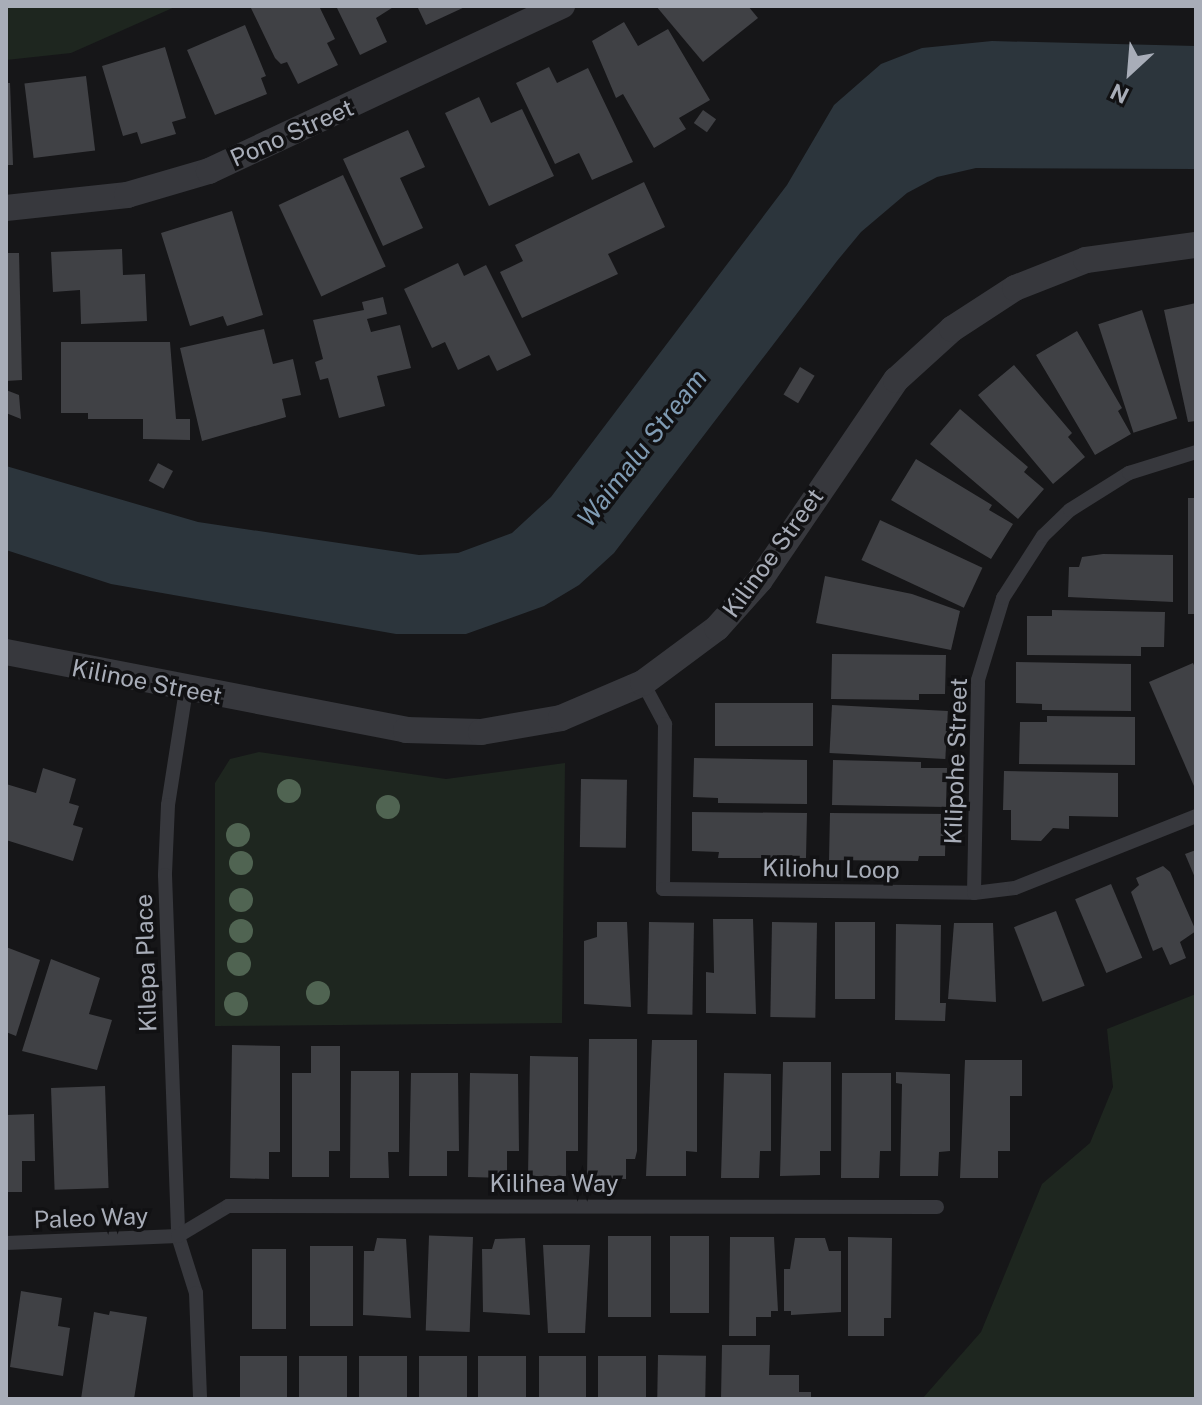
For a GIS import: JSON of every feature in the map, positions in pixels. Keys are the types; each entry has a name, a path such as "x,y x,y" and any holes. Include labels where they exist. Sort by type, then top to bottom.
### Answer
{"street":[{"name":"Pono Street","path":"6,208 127,195 209,171 562,6"},
{"name":"Kilinoe Street","path":"6,652 359,723 455,733 561,718 643,683 699,644 739,606 880,400 952,329 1015,288 1086,260 1196,245"}],"lane":[{"name":"Kilipohe Street","path":"974,893 978,680 1003,598 1043,536 1070,510 1129,473 1196,452"},
{"name":"Kiliohu Loop","path":"643,683 665,724 663,889 974,893 1048,879 1196,816"},
{"name":"Kilepa Place","path":"186,690 168,805 165,875 178,1236 196,1293 200,1399"},
{"name":"Kilihea Way","path":"178,1236 228,1206 937,1207"},
{"name":"Paleo Way","path":"6,1243 178,1236"}],"shaded area":[{"path":"6,6 177,6 71,53 6,60"},
{"path":"259,752 446,779 565,763 562,1023 215,1026 215,783 230,759"},
{"path":"1196,994 1196,1399 922,1399 981,1332 1042,1184 1090,1143 1113,1087 1107,1029"}],"water":[{"name":"Waimalu Stream","path":"992,41 1196,46 1196,169 976,168 937,177 907,193 861,232 837,261 614,553 579,585 544,606 466,634 396,634 111,584 6,550 6,466 198,522 419,555 458,553 512,533 551,497 787,185 834,105 881,64 922,48"}],"building":[{"path":"250,6 319,6 335,39 327,43 338,65 298,84 287,62 281,64 275,58"},
{"path":"336,6 395,6 376,18 387,42 360,55"},
{"path":"417,6 467,6 426,25"},
{"path":"656,6 748,6 758,18 703,62"},
{"path":"624,22 638,46 668,29 710,100 679,118 686,129 654,148 623,94 616,98 592,41"},
{"path":"245,25 266,76 261,78 267,94 215,115 187,50"},
{"path":"165,47 186,118 172,122 176,134 141,144 137,132 123,136 102,66"},
{"path":"549,67 557,83 588,68 633,162 592,180 579,153 555,164 516,83"},
{"path":"86,76 95,150 34,158 24,84"},
{"path":"6,83 10,83 13,165 6,165"},
{"path":"479,97 491,123 522,109 554,176 489,206 445,113"},
{"path":"703,110 716,119 707,132 694,123"},
{"path":"408,130 425,167 400,178 423,228 383,246 343,159"},
{"path":"343,175 386,267 321,297 279,205"},
{"path":"644,182 665,227 608,254 618,274 522,318 500,272 523,261 515,245"},
{"path":"232,211 263,315 227,326 223,316 190,326 161,233"},
{"path":"122,249 123,275 145,274 147,321 81,324 80,290 53,292 51,252"},
{"path":"6,253 19,253 22,380 6,381"},
{"path":"458,263 464,276 486,265 531,355 497,371 489,355 458,370 445,342 432,348 404,289"},
{"path":"383,297 387,314 367,319 371,332 400,325 411,368 377,376 385,406 339,418 328,378 320,380 315,362 323,359 313,320 364,310 362,302"},
{"path":"1196,303 1196,421 1188,422 1164,310"},
{"path":"1142,310 1177,418 1133,433 1098,324"},
{"path":"264,329 273,364 293,359 301,395 282,399 286,417 202,441 180,348"},
{"path":"1077,331 1122,408 1118,411 1131,434 1095,455 1036,355"},
{"path":"61,342 170,342 176,419 190,419 190,440 143,439 143,419 88,419 88,413 61,413"},
{"path":"1014,365 1072,433 1068,437 1085,457 1053,484 978,395"},
{"path":"800,367 815,376 798,403 784,394"},
{"path":"6,390 19,395 21,419 6,413"},
{"path":"960,409 1028,467 1024,472 1044,489 1018,519 930,444"},
{"path":"916,459 992,505 989,510 1013,524 991,559 891,500"},
{"path":"158,463 173,471 164,489 149,481"},
{"path":"1188,498 1196,498 1196,614 1188,614"},
{"path":"880,520 982,568 964,608 861,560"},
{"path":"1103,554 1173,555 1173,602 1068,597 1069,567 1079,567 1082,557"},
{"path":"825,576 912,594 960,611 951,650 816,623"},
{"path":"1052,610 1165,612 1164,647 1141,647 1141,656 1027,655 1027,616 1052,616"},
{"path":"832,654 946,655 945,694 919,694 919,700 831,699"},
{"path":"1016,662 1131,664 1131,711 1042,710 1042,704 1016,703"},
{"path":"1193,663 1196,670 1194,786 1149,682"},
{"path":"715,703 813,703 813,746 715,746"},
{"path":"832,705 948,711 945,759 829,753"},
{"path":"1047,716 1135,717 1135,765 1019,764 1020,722 1047,722"},
{"path":"694,758 807,760 807,804 718,803 718,798 693,797"},
{"path":"833,760 921,762 921,768 947,768 946,807 832,805"},
{"path":"43,768 76,779 69,803 79,806 73,825 83,828 73,861 6,840 6,784 36,793"},
{"path":"1004,771 1118,773 1118,817 1069,816 1069,829 1053,828 1041,841 1011,840 1011,810 1003,810"},
{"path":"581,779 627,780 626,848 580,847"},
{"path":"692,812 807,813 806,858 718,858 719,852 692,851"},
{"path":"830,813 946,814 945,856 919,856 918,861 829,860"},
{"path":"1196,850 1196,880 1185,854"},
{"path":"1163,866 1170,872 1196,931 1180,942 1186,958 1170,965 1162,947 1153,951 1131,892 1139,885 1136,878"},
{"path":"1111,884 1142,958 1106,973 1075,899"},
{"path":"1056,911 1085,986 1043,1002 1014,927"},
{"path":"713,919 753,919 756,1014 706,1013 706,972 714,973"},
{"path":"597,922 627,922 631,1007 584,1004 584,941 597,937"},
{"path":"649,922 694,923 692,1015 647,1014"},
{"path":"772,922 817,923 815,1018 770,1017"},
{"path":"835,922 875,922 875,999 835,999"},
{"path":"954,923 993,923 996,1002 948,999"},
{"path":"896,924 941,925 940,1003 946,1003 945,1021 895,1020"},
{"path":"6,947 40,960 16,1036 6,1032"},
{"path":"51,959 100,978 89,1014 112,1020 97,1070 22,1051"},
{"path":"589,1039 637,1039 637,1151 635,1159 626,1159 626,1179 587,1178"},
{"path":"652,1040 697,1040 697,1152 686,1151 686,1176 646,1176"},
{"path":"232,1045 280,1046 280,1152 269,1152 269,1179 230,1178"},
{"path":"311,1046 340,1046 340,1151 329,1151 329,1177 292,1177 292,1073 311,1073"},
{"path":"530,1056 578,1057 578,1151 566,1151 566,1176 528,1176"},
{"path":"965,1060 1022,1060 1022,1096 1010,1096 1010,1151 998,1151 998,1178 960,1178"},
{"path":"783,1062 831,1062 831,1151 820,1151 820,1175 780,1176"},
{"path":"351,1071 399,1071 399,1152 388,1152 389,1178 350,1178"},
{"path":"896,1072 950,1074 950,1151 939,1152 938,1176 900,1176 902,1084 896,1083"},
{"path":"411,1073 458,1073 459,1151 447,1151 447,1176 409,1176"},
{"path":"470,1073 518,1074 519,1151 507,1151 507,1178 468,1177"},
{"path":"724,1073 771,1074 771,1151 760,1151 759,1178 721,1178"},
{"path":"842,1073 891,1073 891,1151 880,1151 879,1178 841,1178"},
{"path":"105,1086 109,1188 55,1190 51,1088"},
{"path":"34,1114 35,1161 22,1161 22,1192 6,1192 6,1115"},
{"path":"429,1235 473,1237 470,1332 426,1330"},
{"path":"608,1236 651,1236 651,1317 608,1317"},
{"path":"670,1236 709,1236 709,1313 670,1313"},
{"path":"730,1237 774,1237 778,1311 771,1311 771,1317 756,1317 756,1336 729,1336"},
{"path":"848,1237 892,1238 891,1318 884,1318 884,1336 848,1336"},
{"path":"377,1238 406,1239 411,1318 363,1315 364,1251 374,1251"},
{"path":"525,1238 530,1315 483,1312 482,1249 492,1249 495,1239"},
{"path":"795,1238 825,1238 829,1251 841,1251 841,1312 791,1315 791,1311 784,1311 784,1269 790,1269"},
{"path":"543,1245 590,1245 585,1333 548,1333"},
{"path":"310,1246 353,1246 353,1326 310,1326"},
{"path":"252,1249 286,1249 286,1329 252,1329"},
{"path":"21,1291 62,1298 58,1326 70,1328 63,1376 10,1367"},
{"path":"110,1311 147,1317 134,1399 81,1399 94,1312 109,1315"},
{"path":"722,1345 770,1345 769,1375 799,1375 799,1392 811,1392 811,1399 721,1399"},
{"path":"658,1355 706,1356 705,1399 657,1399"},
{"path":"240,1356 287,1356 287,1399 240,1399"},
{"path":"299,1356 347,1356 347,1399 299,1399"},
{"path":"359,1356 407,1356 407,1399 359,1399"},
{"path":"419,1356 467,1356 467,1399 419,1399"},
{"path":"478,1356 526,1356 526,1399 478,1399"},
{"path":"539,1356 586,1356 586,1399 539,1399"},
{"path":"598,1356 646,1356 646,1399 598,1399"}]}
